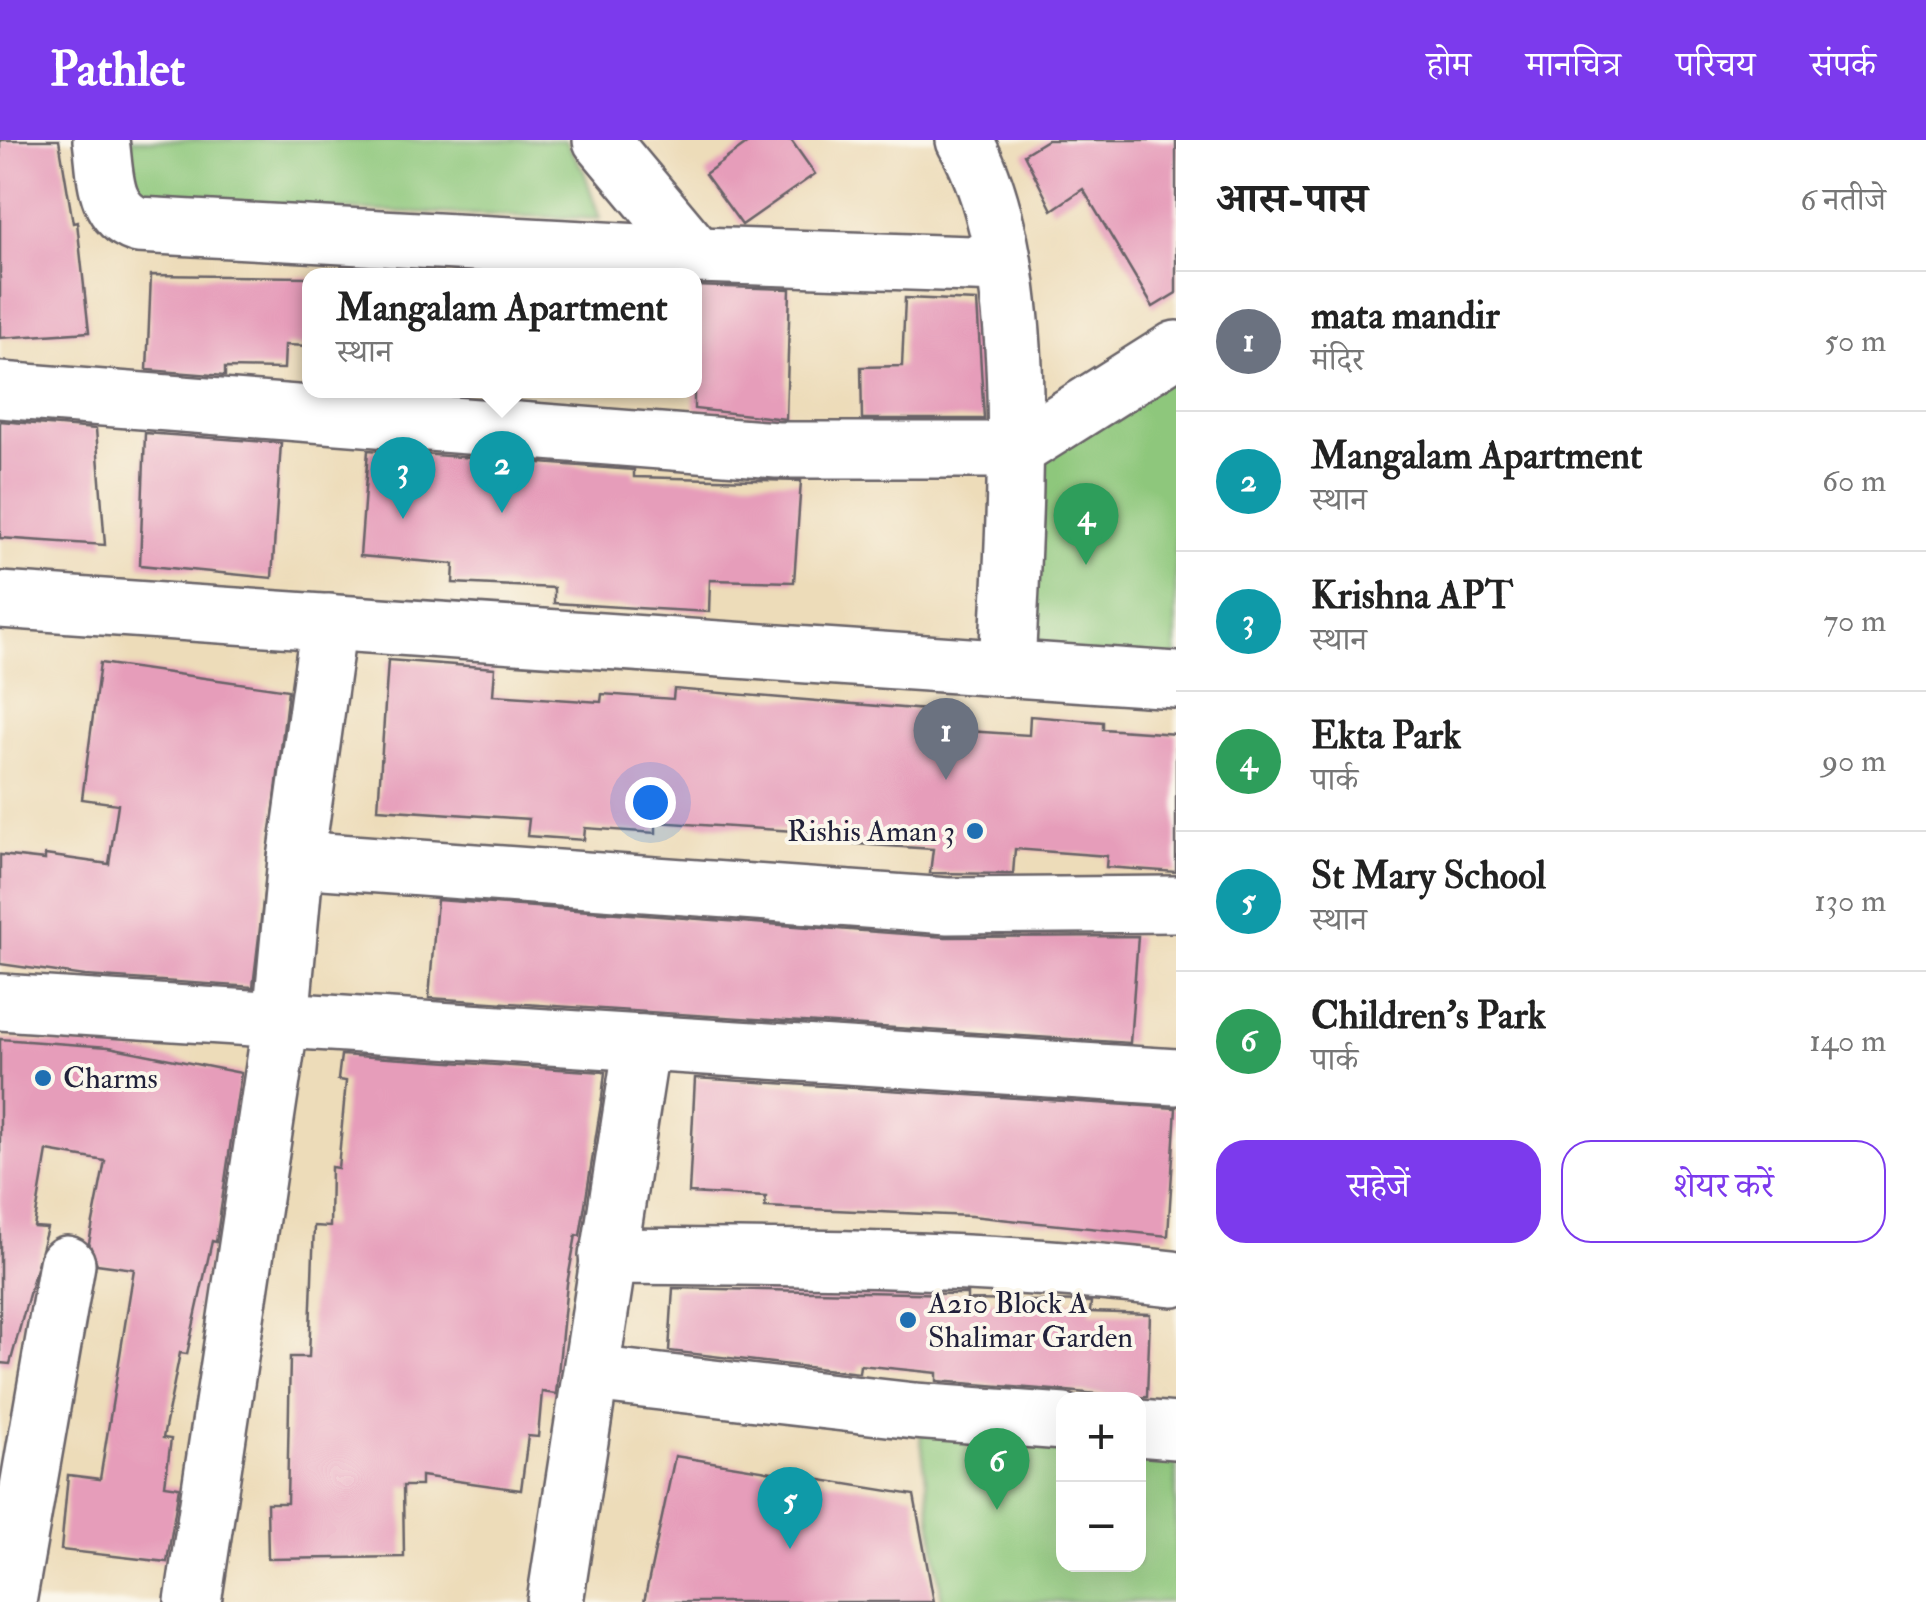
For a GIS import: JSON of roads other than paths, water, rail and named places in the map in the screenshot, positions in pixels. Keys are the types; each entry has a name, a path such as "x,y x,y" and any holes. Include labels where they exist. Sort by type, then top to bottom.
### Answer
{"street":[{"path":"101,140 109,201 125,220 138,225 697,255 1002,265"},
{"path":"602,140 697,255"},
{"path":"964,140 995,211 1002,265 1016,450 1007,669"},
{"path":"0,390 777,450 1016,450 1176,349"},
{"path":"0,600 1176,680"},
{"path":"193,1602 280,1020 296,858 329,622"},
{"path":"296,858 948,906 1176,904"},
{"path":"0,1002 1176,1077"},
{"path":"554,1602 642,1043"},
{"path":"607,1256 900,1258 1043,1264 1173,1278"},
{"path":"8,1602 67,1264"},
{"path":"591,1374 914,1411 1056,1421"},
{"path":"1146,1429 1176,1431"}],"place":[{"name":"Mangalam Apartment","path":"502,513"},
{"name":"Krishna APT","path":"403,519"},
{"name":"Ekta Park","path":"1086,565"},
{"name":"mata mandir","path":"946,780"},
{"name":"Rishis Aman 3","path":"975,831"},
{"name":"Charms","path":"43,1078"},
{"name":"A210 Block A Shalimar Garden","path":"908,1320"},
{"name":"Children's Park","path":"997,1510"},
{"name":"St Mary School","path":"790,1549"}]}
